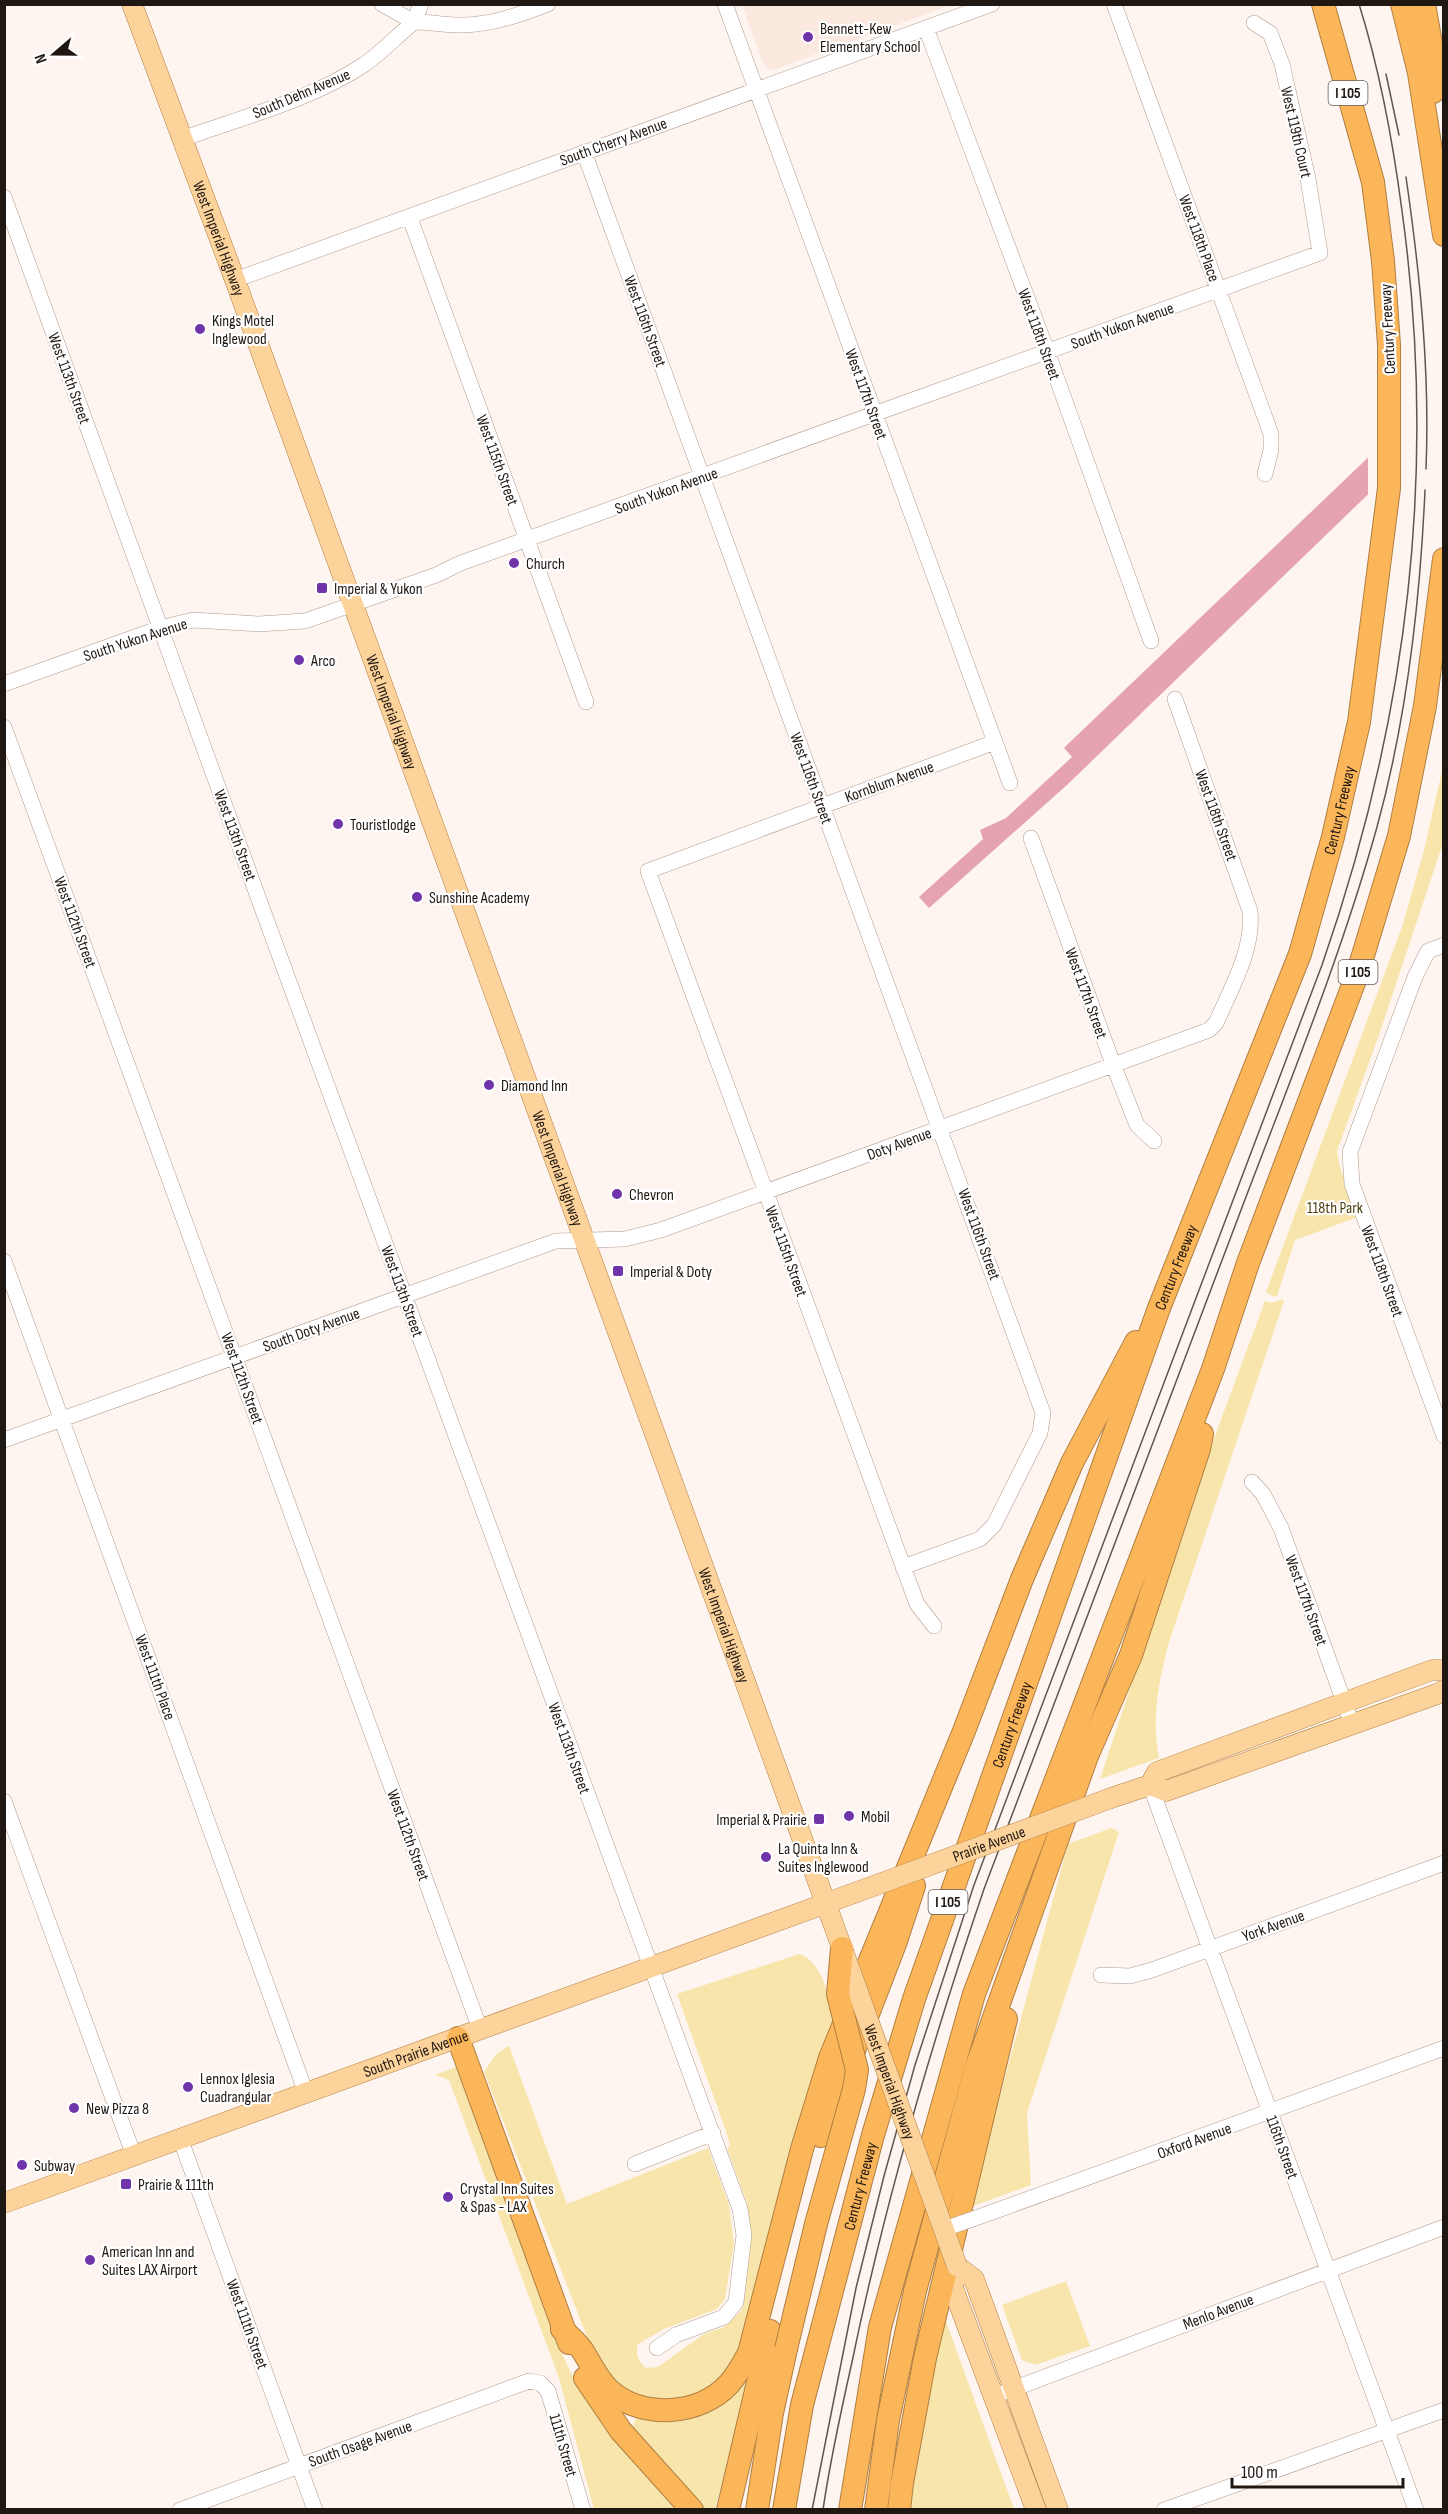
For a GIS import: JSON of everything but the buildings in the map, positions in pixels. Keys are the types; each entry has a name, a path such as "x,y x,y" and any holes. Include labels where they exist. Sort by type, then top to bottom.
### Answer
{"highway":[{"name":"Century Freeway","path":"784,2510 802,2405 873,2135 914,1999 1159,1308 1300,954 1333,837 1359,722 1389,488 1389,345 1383,261 1373,182 1323,4"},
{"path":"1402,4 1419,72 1435,165 1443,235"},
{"path":"1424,4 1433,55 1435,165"},
{"name":"I 105","path":"850,2510 880,2327 974,1994 1213,1369 1248,1263 1358,972 1399,836 1425,705 1443,559"},
{"path":"562,2329 583,2351 595,2374 611,2391 630,2402 649,2409 668,2411 689,2407 727,2386 739,2371 749,2353 802,2149 830,2058 964,1731 1022,1579 1072,1463 1130,1350 1159,1308"},
{"path":"876,2510 888,2420 915,2291 976,2068 1087,1756 1131,1655 1199,1449 1213,1369"},
{"path":"728,2510 792,2239 825,2120 895,1944 964,1731"},
{"path":"899,2510 925,2358 1031,1909"},
{"path":"757,2510 772,2413 786,2349 857,2070 838,1994 842,1947"},
{"path":"458,2038 562,2329 580,2369 594,2394 621,2431 687,2504"}],"main road":[{"name":"West Imperial Highway","path":"132,4 354,605 827,1904 957,2266 953,2288 1036,2510"},
{"name":"Prairie Avenue","path":"1150,1785 1157,1772 1432,1670 1443,1670"},
{"name":"Prairie Avenue","path":"827,1904 1111,1798 1150,1785 1166,1791 1443,1690"},
{"name":"South Prairie Avenue","path":"4,2203 827,1904"},
{"name":"West Imperial Highway","path":"957,2266 974,2279 1058,2510"}],"street":[{"path":"382,4 414,22 459,25 481,24 510,18 548,4"},
{"path":"414,22 421,4"},
{"name":"West 117th Street","path":"725,4 1010,783"},
{"name":"South Cherry Avenue","path":"235,280 992,4"},
{"name":"West 118th Place","path":"1114,4 1271,434 1272,450 1265,474"},
{"name":"South Dehn Avenue","path":"182,139 281,103 346,76 368,62 414,22"},
{"name":"West 119th Court","path":"1254,22 1270,33 1282,64 1308,179 1320,253"},
{"name":"West 118th Street","path":"926,28 1047,351 1151,641"},
{"name":"West 116th Street","path":"584,152 1041,1404 1043,1413 1041,1433 988,1533 980,1539 903,1567"},
{"name":"West 113th Street","path":"4,197 740,2209 744,2235 736,2302 724,2317 676,2335 657,2348"},
{"name":"West 115th Street","path":"410,218 586,702"},
{"name":"South Yukon Avenue","path":"4,684 160,628 193,620 277,625 305,621 354,605 436,575 461,563 1320,253"},
{"name":"West 118th Street","path":"1175,699 1245,892 1251,925 1249,943 1216,1023 1209,1030"},
{"name":"West 112th Street","path":"4,727 480,2030"},
{"name":"Kornblum Avenue","path":"648,871 994,742"},
{"name":"West 117th Street","path":"1031,838 1137,1125 1154,1141"},
{"name":"West 115th Street","path":"648,871 917,1604 934,1626"},
{"name":"West 118th Street","path":"1443,945 1428,951 1414,977 1350,1152 1352,1184 1443,1436"},
{"name":"Doty Avenue","path":"585,1242 625,1239 661,1230 1209,1030"},
{"name":"South Doty Avenue","path":"4,1440 556,1241 585,1242"},
{"name":"West 111th Place","path":"4,1261 306,2092"},
{"name":"West 117th Street","path":"1252,1482 1263,1494 1281,1528 1352,1724"},
{"name":"116th Street","path":"1150,1785 1416,2510"},
{"path":"4,1801 134,2156"},
{"name":"York Avenue","path":"1101,1975 1130,1976 1149,1971 1443,1863"},
{"name":"Oxford Avenue","path":"944,2229 1443,2048"},
{"path":"635,2164 712,2133"},
{"name":"West 111th Street","path":"180,2138 315,2510"},
{"name":"Menlo Avenue","path":"994,2396 1443,2227"},
{"name":"South Osage Avenue","path":"180,2510 529,2381 540,2383"},
{"name":"111th Street","path":"540,2383 548,2391 583,2510"},
{"path":"1164,2510 1443,2410"}],"shaded area":[{"name":"Bennett-Kew Elementary School","path":"742,4 951,5 773,70 767,68 763,63"},
{"path":"1443,386 1443,422 1068,784 929,908 919,897 983,839 980,830 1006,818 1072,757 1064,748 1069,743"}],"green space":[{"name":"118th Park","path":"1443,767 1443,843 1379,1035 1337,1151 1340,1167 1358,1217 1295,1240 1277,1296 1274,1297 1266,1292 1402,927 1423,854"},
{"path":"1282,1299 1284,1301 1169,1642 1159,1685 1156,1714 1159,1758 1100,1779 1203,1468 1265,1301 1272,1303"},
{"path":"1111,1828 1119,1832 1027,2113 1031,2185 970,2207 1068,1844"},
{"path":"799,1954 807,1958 820,1973 836,2023 827,2038 810,2085 742,2338 726,2371 702,2391 672,2399 640,2395 614,2380 603,2367 589,2342 484,2072 496,2054 509,2046 567,2204 708,2148 729,2205 734,2244 725,2299 717,2309 664,2329 638,2344 637,2354 643,2365 646,2368 658,2367 704,2334 724,2327 741,2311 749,2254 747,2203 727,2148 730,2146 728,2137 677,1994"},
{"path":"456,2067 558,2345 570,2371 606,2430 614,2436 679,2509 594,2509 559,2378 449,2080 435,2075"},
{"path":"1066,2281 1090,2346 1035,2365 1022,2360 1002,2305"},
{"path":"944,2316 1014,2509 907,2510"},
{"path":"745,2375 751,2378 715,2509 704,2509 632,2428 638,2412 650,2415"}],"pier":[{"path":"1444,383 1444,426 1368,499 1368,455"}],"tram line":[{"path":"812,2510 856,2288 915,2065 974,1885 1322,965 1352,872 1376,780 1395,686 1408,593 1415,499 1417,404 1412,308 1402,211 1390,133 1367,29 1359,4"},
{"path":"1386,74 1399,135"},
{"path":"1406,177 1423,323 1427,396 1426,469"},
{"path":"823,2510 840,2417 894,2183 964,1948 984,1889 1312,1024 1347,926 1377,827 1404,702 1416,618 1425,490"}],"place":[{"name":"Bennett-Kew Elementary School","path":"808,37"},
{"name":"Kings Motel Inglewood","path":"200,329"},
{"name":"Church","path":"514,563"},
{"name":"Imperial & Yukon","path":"322,588"},
{"name":"Arco","path":"299,660"},
{"name":"Touristlodge","path":"338,824"},
{"name":"Sunshine Academy","path":"417,897"},
{"name":"Diamond Inn","path":"489,1085"},
{"name":"Chevron","path":"617,1194"},
{"name":"Imperial & Doty","path":"618,1271"},
{"name":"Mobil","path":"849,1816"},
{"name":"Imperial & Prairie","path":"819,1819"},
{"name":"La Quinta Inn & Suites Inglewood","path":"766,1857"},
{"name":"Lennox Iglesia Cuadrangular","path":"188,2087"},
{"name":"New Pizza 8","path":"74,2108"},
{"name":"Subway","path":"22,2165"},
{"name":"Prairie & 111th","path":"126,2184"},
{"name":"Crystal Inn Suites & Spas - LAX","path":"448,2197"},
{"name":"American Inn and Suites LAX Airport","path":"90,2260"}]}
